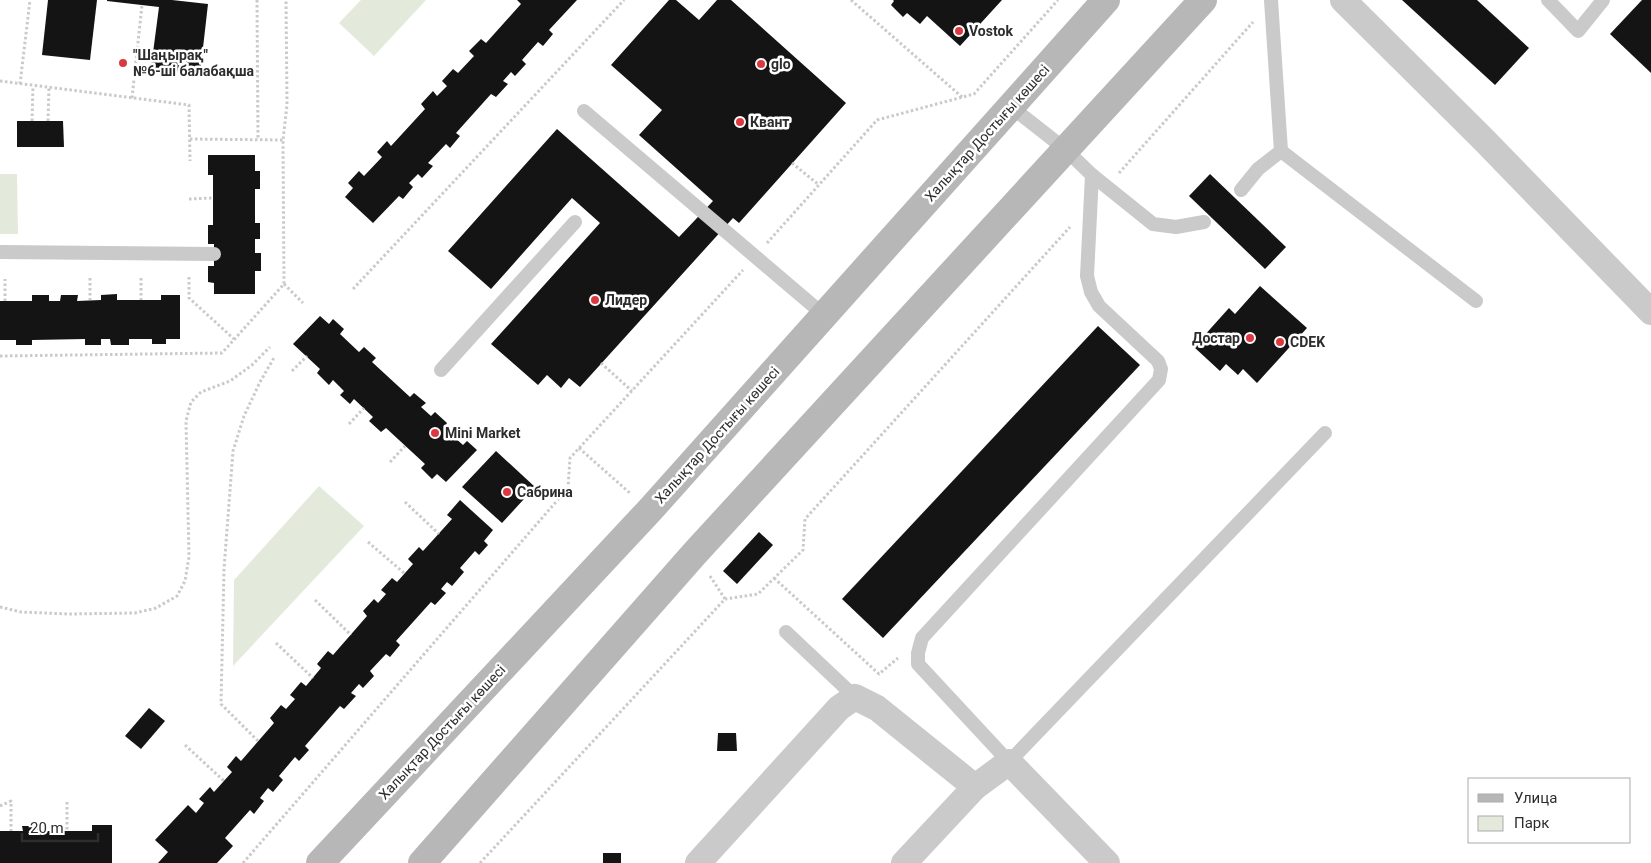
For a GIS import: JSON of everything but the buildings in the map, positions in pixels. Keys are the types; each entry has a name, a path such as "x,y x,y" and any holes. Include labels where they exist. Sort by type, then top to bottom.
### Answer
{"main road":[{"name":"Халықтар Достығы көшесі","path":"320,863 650,510 1106,0"},
{"path":"422,863 695,553 1203,0"}],"street":[{"path":"1343,0 1483,139 1651,312"},
{"path":"698,863 839,708 855,697 877,708 975,787"},
{"path":"904,863 975,787 1009,762 1107,863"}],"lane":[{"path":"1548,0 1578,31 1603,0"},
{"path":"1271,1 1281,151 1476,301"},
{"path":"1010,106 1065,149 1092,175 1153,224 1176,227 1204,222"},
{"path":"584,110 824,315"},
{"path":"1241,190 1258,169 1281,151"},
{"path":"1092,175 1087,276 1091,292 1099,306 1158,360 1161,369 1159,380 922,638 918,653 918,664 1009,762 1325,433"},
{"path":"441,370 575,222"},
{"path":"0,252 214,254"},
{"path":"786,632 855,697"}],"path":[{"path":"20,84 30,0"},
{"path":"257,0 258,140"},
{"path":"0,356 222,353 284,284 283,140 287,105 286,0"},
{"path":"353,289 624,0"},
{"path":"851,0 962,97"},
{"path":"243,863 568,488 570,458 877,120 974,94 1058,0"},
{"path":"1107,187 1271,1"},
{"path":"132,98 142,5"},
{"path":"0,81 189,106 190,161"},
{"path":"32,121 33,86"},
{"path":"48,121 49,88"},
{"path":"190,139 283,140"},
{"path":"792,163 819,185"},
{"path":"190,198 213,198"},
{"path":"480,863 725,599 758,594 802,550 805,519 1091,204"},
{"path":"189,277 189,298 234,339"},
{"path":"90,278 90,300"},
{"path":"141,278 141,300"},
{"path":"5,279 5,301"},
{"path":"284,284 303,303"},
{"path":"0,607 21,612 135,614 156,608 177,596 185,581 189,557 186,421 191,402 201,392 230,381 252,365 270,347"},
{"path":"258,741 221,704 224,569 233,451 244,416 275,356"},
{"path":"292,371 306,356"},
{"path":"601,364 632,390"},
{"path":"349,424 364,408"},
{"path":"390,462 405,446"},
{"path":"579,448 650,510"},
{"path":"405,502 439,534"},
{"path":"368,542 404,573"},
{"path":"774,578 879,674 922,638"},
{"path":"315,600 351,635"},
{"path":"276,644 313,678"},
{"path":"185,745 224,781"},
{"path":"0,806 10,801 11,831"},
{"path":"67,802 67,831"}],"green space":[{"path":"361,0 426,0 374,56 339,23"},
{"path":"0,174 17,174 18,234 0,234"},
{"path":"319,486 364,526 233,666 234,580"}],"place":[{"name":"Vostok","path":"959,31"},
{"name":"\"Шаңырақ\" №6-ші балабақша","path":"123,63"},
{"name":"glo","path":"761,64"},
{"name":"Квант","path":"740,122"},
{"name":"Лидер","path":"595,300"},
{"name":"Достар","path":"1250,338"},
{"name":"CDEK","path":"1280,342"},
{"name":"Mini Market","path":"435,433"},
{"name":"Сабрина","path":"507,492"}]}
